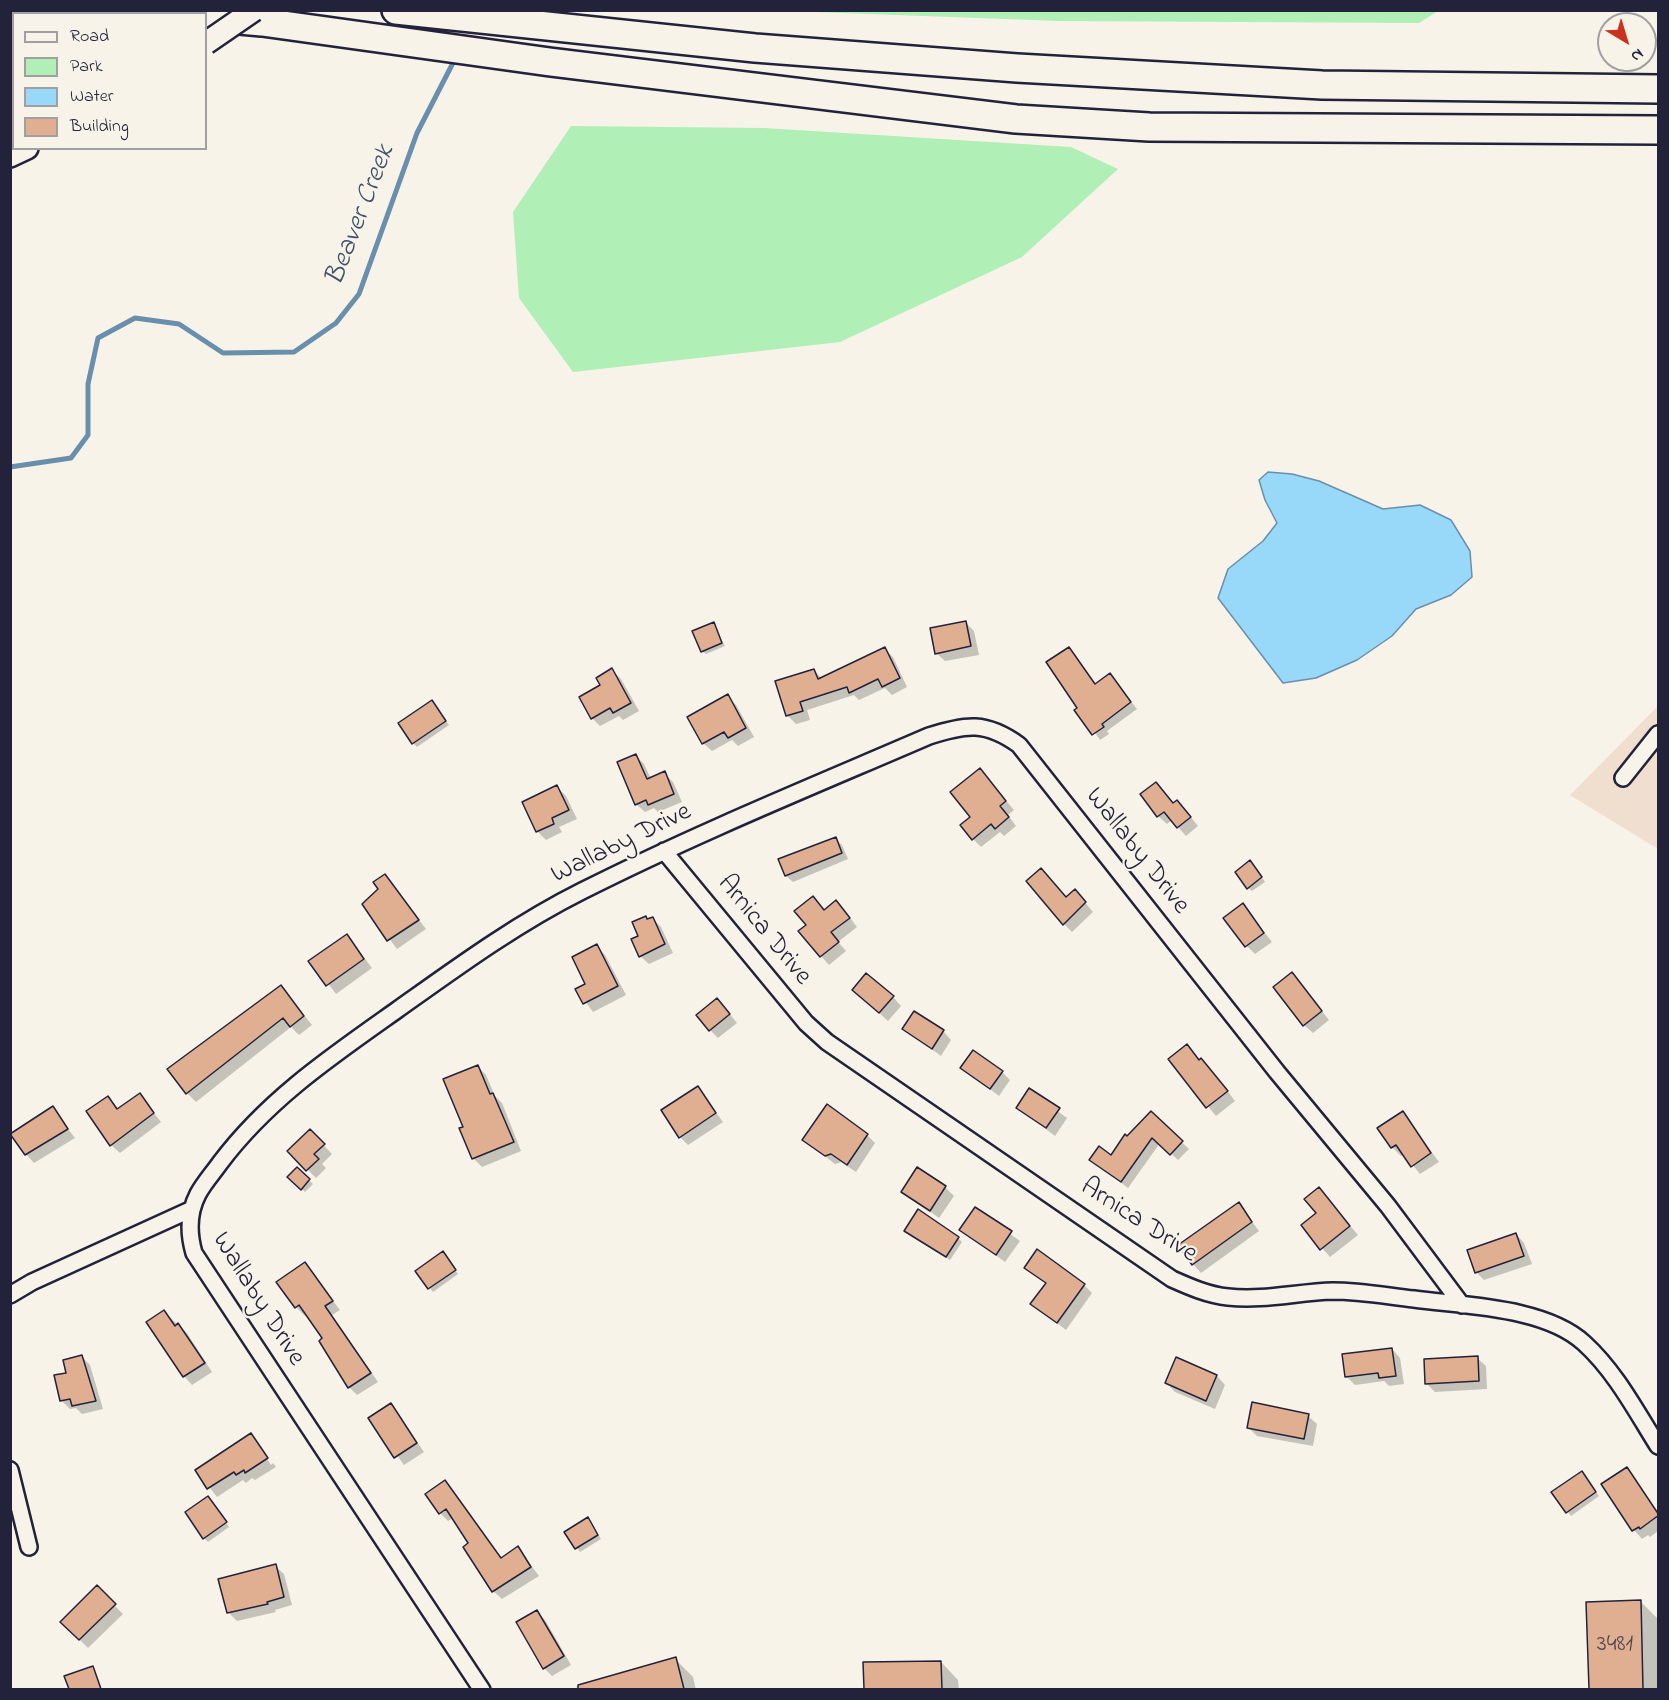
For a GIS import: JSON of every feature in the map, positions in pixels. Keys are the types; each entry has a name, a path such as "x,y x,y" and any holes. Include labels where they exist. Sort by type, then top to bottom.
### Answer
{"highway":[{"path":"120,10 140,12"},
{"path":"396,10 755,48 1017,68 1322,85 1659,89"},
{"path":"207,17 262,22 550,62 1016,118 1149,128 1659,130"}],"main road":[{"path":"207,43 254,10"}],"street":[{"name":"Wallaby Drive","path":"482,1689 194,1252 189,1236 192,1209 198,1193 243,1136 278,1099 317,1066 517,928 580,892 664,851 929,736 962,726 978,726 1005,735 1019,745 1277,1072 1388,1206 1462,1305"},
{"path":"1623,778 1659,734"},
{"name":"Arnica Drive","path":"664,851 806,1023 827,1042 1172,1279 1203,1292 1226,1297 1351,1292 1462,1305 1533,1318 1574,1335 1593,1352 1613,1377 1659,1446"},
{"path":"10,1295 32,1282 192,1209"},
{"path":"10,1470 29,1548"}],"shaded area":[{"path":"1658,706 1658,849 1570,795"}],"green space":[{"path":"1438,10 1419,23 1059,21 787,11"},
{"path":"571,126 764,128 1071,147 1118,169 1022,257 840,342 573,372 519,298 513,212"}],"water":[{"path":"1268,472 1292,474 1319,481 1383,509 1420,505 1451,520 1470,551 1472,577 1451,595 1416,609 1392,636 1357,660 1316,678 1283,683 1218,598 1228,569 1263,541 1277,523 1265,500 1259,480"}],"building":[{"path":"966,621 971,646 935,654 930,628"},
{"path":"714,622 722,643 701,652 692,631"},
{"path":"885,647 900,678 882,687 878,679 849,693 847,687 800,702 803,711 786,716 775,681 814,669 818,679"},
{"path":"1069,647 1095,684 1110,673 1131,702 1102,724 1104,727 1092,735 1074,710 1077,708 1046,662"},
{"path":"612,668 631,703 613,713 610,708 591,719 579,697 600,685 596,678"},
{"path":"728,694 746,728 728,738 724,732 702,744 687,717"},
{"path":"432,700 446,721 412,744 398,723"},
{"path":"636,754 647,779 665,771 674,794 648,805 646,800 635,805 617,762"},
{"path":"980,768 1006,801 1000,806 1009,817 995,829 991,824 972,840 960,825 970,817 950,792"},
{"path":"1156,782 1173,803 1177,800 1191,817 1177,828 1164,812 1157,817 1140,794"},
{"path":"557,785 569,810 552,818 554,824 536,832 522,802"},
{"path":"836,837 842,853 785,876 778,859"},
{"path":"1250,860 1262,877 1247,889 1235,872"},
{"path":"1041,868 1066,897 1075,889 1086,902 1063,925 1026,881"},
{"path":"385,874 419,920 387,941 362,904 378,889 373,882"},
{"path":"813,896 824,910 836,900 850,918 831,932 839,942 820,957 798,931 806,925 794,911"},
{"path":"1243,903 1264,933 1245,947 1223,918"},
{"path":"646,916 647,919 653,917 665,944 639,957 631,939 638,936 632,922"},
{"path":"347,934 364,959 326,986 308,961"},
{"path":"597,944 618,986 583,1004 575,989 585,984 572,957"},
{"path":"1292,972 1322,1011 1303,1026 1273,987"},
{"path":"866,973 894,996 879,1013 852,990"},
{"path":"281,985 304,1016 290,1027 283,1018 186,1094 167,1069"},
{"path":"717,998 730,1014 709,1031 696,1015"},
{"path":"914,1011 944,1030 932,1049 902,1029"},
{"path":"1187,1044 1228,1091 1206,1108 1168,1059"},
{"path":"973,1050 1003,1071 990,1089 960,1068"},
{"path":"478,1065 514,1142 472,1159 459,1128 463,1127 443,1079"},
{"path":"698,1086 716,1113 679,1138 661,1110"},
{"path":"1029,1088 1060,1108 1046,1128 1016,1108"},
{"path":"140,1093 154,1113 110,1146 86,1111 108,1096 117,1109"},
{"path":"827,1104 868,1134 847,1165 831,1154 825,1156 802,1140"},
{"path":"53,1106 68,1129 25,1155 10,1134"},
{"path":"1151,1111 1183,1141 1170,1155 1152,1138 1121,1182 1089,1160 1099,1146 1111,1155 1125,1134 1127,1136"},
{"path":"1403,1111 1431,1153 1411,1167 1396,1145 1391,1148 1377,1128"},
{"path":"310,1129 325,1144 314,1154 319,1159 306,1171 287,1151"},
{"path":"297,1167 310,1179 301,1190 287,1177"},
{"path":"917,1167 946,1186 930,1211 901,1192"},
{"path":"1319,1187 1350,1226 1320,1250 1301,1225 1316,1213 1304,1199"},
{"path":"1239,1202 1252,1222 1192,1265 1178,1245"},
{"path":"975,1207 1012,1231 996,1255 959,1230"},
{"path":"918,1209 959,1237 946,1257 904,1231"},
{"path":"1516,1233 1524,1256 1475,1273 1467,1250"},
{"path":"1037,1249 1085,1284 1057,1323 1030,1304 1046,1283 1024,1268"},
{"path":"443,1251 456,1270 428,1289 415,1271"},
{"path":"305,1262 333,1301 325,1306 371,1373 348,1388 319,1341 322,1338 299,1305 295,1308 276,1282"},
{"path":"164,1310 175,1326 178,1323 205,1363 183,1377 146,1322"},
{"path":"1392,1348 1396,1376 1379,1378 1378,1373 1345,1377 1342,1354"},
{"path":"82,1355 96,1401 72,1406 70,1399 60,1401 54,1375 66,1373 63,1360"},
{"path":"1478,1356 1479,1381 1425,1384 1424,1359"},
{"path":"1176,1357 1217,1375 1206,1401 1165,1383"},
{"path":"1252,1402 1309,1414 1304,1439 1247,1428"},
{"path":"391,1403 417,1443 394,1458 368,1418"},
{"path":"251,1433 268,1458 245,1473 244,1470 236,1475 234,1472 207,1489 195,1470"},
{"path":"1627,1467 1659,1515 1640,1529 1639,1527 1632,1531 1601,1484"},
{"path":"1582,1471 1596,1492 1566,1513 1551,1492"},
{"path":"445,1480 501,1558 518,1546 531,1567 492,1592 463,1547 468,1543 446,1509 439,1514 425,1494"},
{"path":"208,1496 227,1522 203,1539 185,1512"},
{"path":"588,1517 598,1535 575,1549 564,1532"},
{"path":"276,1564 284,1597 267,1602 268,1604 227,1613 218,1579"},
{"path":"97,1585 116,1604 79,1640 60,1622"},
{"path":"1641,1600 1643,1689 1589,1689 1586,1602"},
{"path":"537,1610 564,1656 543,1669 516,1622"},
{"path":"676,1657 684,1689 578,1689 578,1685"},
{"path":"941,1661 942,1689 864,1689 863,1662"},
{"path":"93,1666 101,1689 69,1689 64,1676"}],"waterway":[{"name":"Beaver Creek","path":"10,467 71,458 88,435 88,384 98,338 135,318 179,324 223,353 294,352 336,323 359,294 417,133 456,57"}]}
